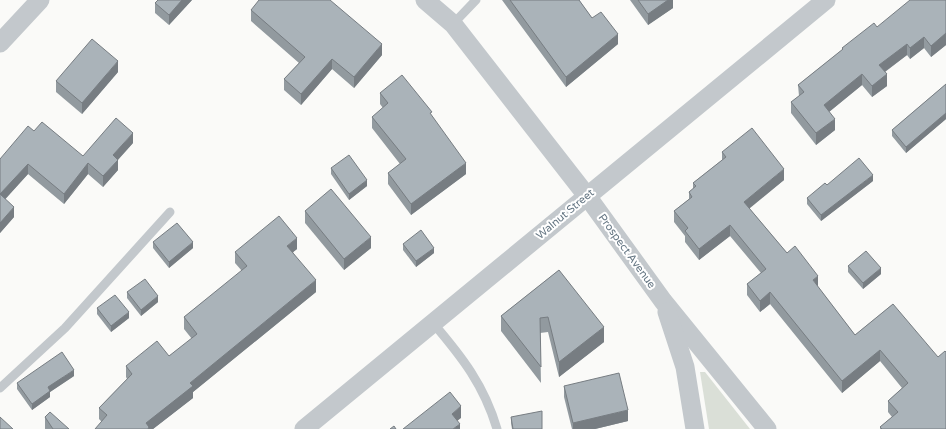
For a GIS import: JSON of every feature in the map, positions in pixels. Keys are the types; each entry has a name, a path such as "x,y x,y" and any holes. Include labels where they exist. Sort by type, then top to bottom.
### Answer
{"street":[{"path":"0,43 40,0"},
{"name":"Prospect Avenue","path":"425,0 453,24 587,196 663,301 767,429"},
{"name":"Walnut Street","path":"304,429 826,0"},
{"path":"663,301 684,367 695,429"}],"lane":[{"path":"453,24 476,0"},
{"path":"0,388 65,328 170,212"},
{"path":"433,323 461,356 478,380 497,429"}],"shaded area":[{"path":"700,372 705,372 750,429 709,429"}],"building":[{"path":"158,0 182,0 169,15 155,3"},
{"path":"259,0 330,0 382,44 354,77 332,59 301,94 284,79 305,57 251,10"},
{"path":"510,0 579,0 592,18 601,12 618,34 566,77"},
{"path":"638,0 668,0 648,14"},
{"path":"910,0 946,0 946,33 931,46 924,37 910,48 907,44 879,65 887,74 872,86 862,74 824,105 835,119 816,133 791,102 804,92 798,85 874,23 877,27"},
{"path":"92,39 118,61 82,103 56,81"},
{"path":"402,75 432,112 430,113 466,163 411,204 388,173 406,159 372,117 388,103 380,93"},
{"path":"946,84 946,113 906,147 892,130"},
{"path":"116,118 133,133 113,155 118,160 103,176 88,163 64,194 28,164 0,194 0,159 28,126 34,131 42,122 83,156"},
{"path":"752,128 784,169 744,202 787,253 795,246 818,276 813,280 855,335 893,304 938,357 945,351 946,352 946,429 882,429 880,427 898,412 888,401 908,383 880,350 842,381 770,292 760,301 747,284 766,269 730,225 699,249 685,231 688,228 674,211 692,197 689,192 696,186 693,183 726,157 722,152"},
{"path":"349,155 367,180 349,194 331,168"},
{"path":"859,158 873,175 821,215 807,198 825,183 827,185"},
{"path":"331,189 371,237 344,259 305,211"},
{"path":"0,194 14,207 0,223"},
{"path":"279,216 297,238 287,246 316,280 190,383 193,386 146,423 149,427 148,429 95,429 107,415 99,408 132,374 126,366 157,341 169,356 197,334 184,317 247,266 235,252"},
{"path":"177,223 193,242 169,262 153,242"},
{"path":"421,230 434,248 416,261 403,244"},
{"path":"866,251 881,268 863,283 848,266"},
{"path":"559,270 604,327 559,362 548,317 540,318 541,367 501,316"},
{"path":"145,279 158,296 141,310 127,292"},
{"path":"115,295 129,312 111,326 97,308"},
{"path":"62,352 74,370 48,387 50,391 32,404 17,383"},
{"path":"619,373 628,410 573,423 564,386"},
{"path":"450,392 461,406 452,414 460,424 453,429 403,429"},
{"path":"542,411 542,429 513,429 511,417"},
{"path":"50,412 69,429 53,429 45,417"},
{"path":"0,417 13,429 0,429"}]}
